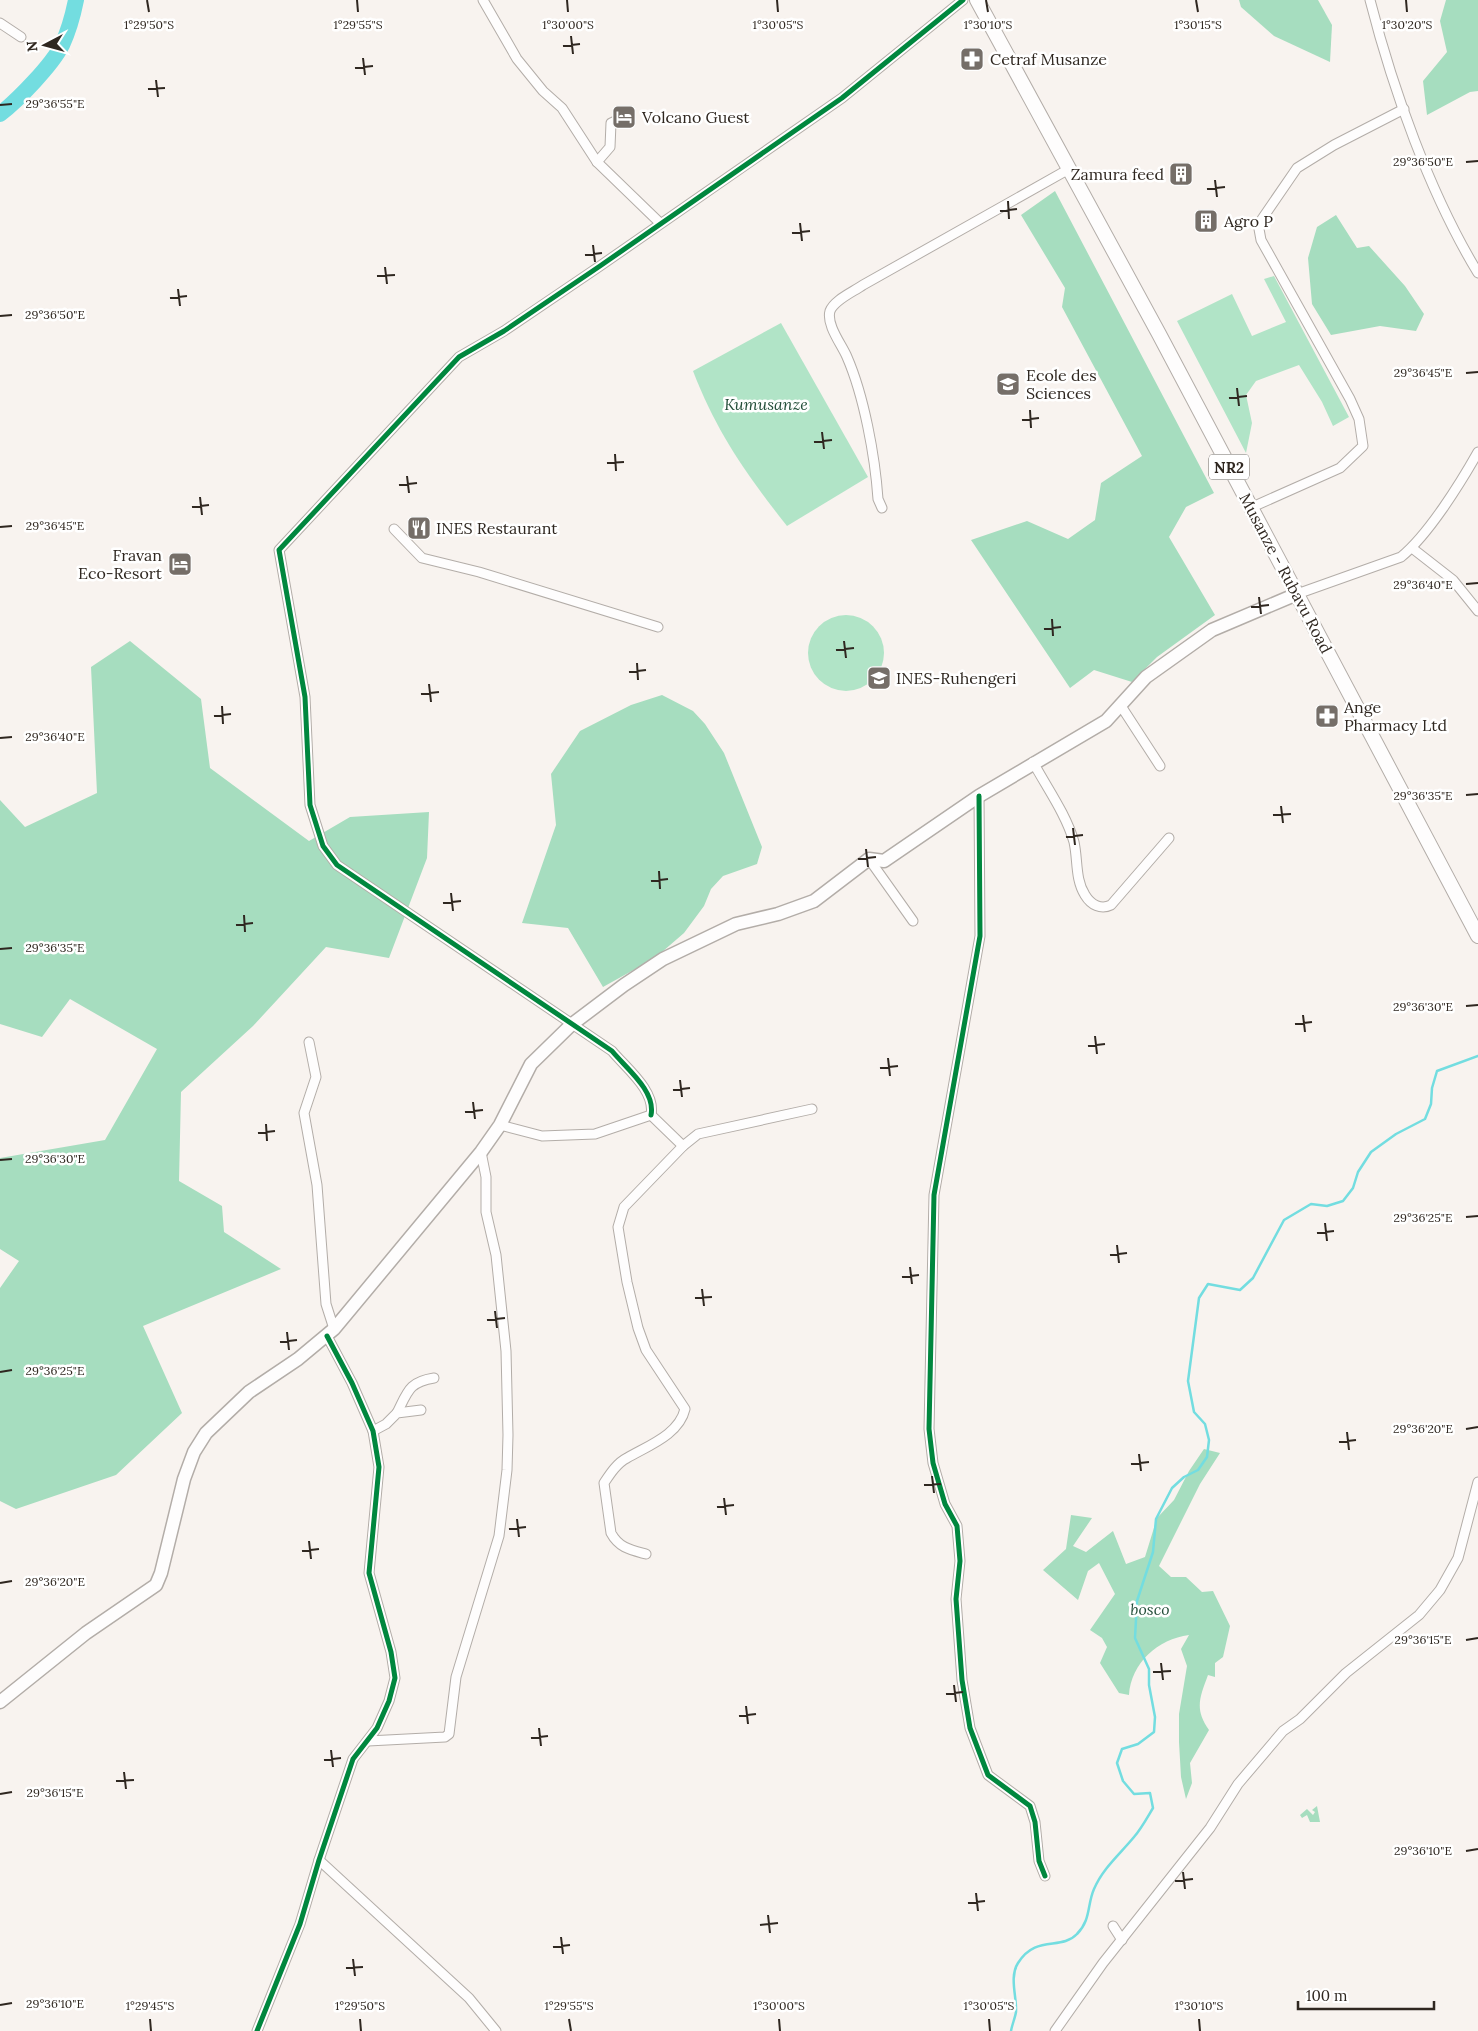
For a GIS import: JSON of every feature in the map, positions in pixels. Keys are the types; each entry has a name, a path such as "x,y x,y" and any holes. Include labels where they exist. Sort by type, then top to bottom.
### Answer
{"highway":[{"name":"Musanze - Rubavu Road","path":"977,0 1297,594 1478,936"}],"main road":[{"path":"0,1702 86,1633 156,1585 162,1572 184,1479 194,1452 206,1433 249,1392 298,1359 330,1332 481,1152 500,1126 531,1064 571,1025 664,959 736,924 778,914 814,901 869,860 884,861 979,796 1033,762 1088,733 1106,721 1146,677 1212,630 1297,594"}],"street":[{"path":"483,0 518,59 543,91 562,108 597,162 660,223"},
{"path":"651,1115 653,1106 645,1089 612,1051 337,866 329,857 318,830 308,792 308,736 305,697 279,550 459,357 504,331 842,98 963,0"},
{"path":"1370,0 1380,40 1404,109 1459,242 1478,273"},
{"path":"0,23 21,36"},
{"path":"1250,508 1340,468 1363,446 1359,419 1350,399 1261,240 1260,225 1286,182 1297,168 1334,145 1404,109"},
{"path":"597,162 610,147 611,123 626,116"},
{"path":"882,508 878,499 859,390 847,356 832,325 829,313 833,305 863,285 1069,169"},
{"path":"1297,594 1390,562 1412,548 1478,452"},
{"path":"394,529 422,558 479,572 658,627"},
{"path":"1412,548 1454,580 1478,612"},
{"path":"1121,706 1160,766"},
{"path":"1033,762 1074,842 1080,885 1086,897 1099,907 1105,908 1111,905 1169,838"},
{"path":"979,796 980,936 934,1195 930,1429 933,1463 946,1504 957,1526 960,1561 956,1599 962,1680 970,1728 988,1775 1030,1806 1035,1822 1039,1862 1045,1876"},
{"path":"869,860 914,920"},
{"path":"257,2031 300,1924 353,1759 377,1728 389,1701 395,1678 391,1652 368,1565 379,1467 373,1431 330,1332 326,1304 317,1185 304,1113 316,1077 310,1042"},
{"path":"646,1554 626,1549 611,1534 604,1483 616,1467 626,1458 646,1449 668,1433 683,1416 684,1409 646,1350 638,1328 627,1282 618,1227 624,1207 683,1146 698,1134 812,1109"},
{"path":"500,1126 542,1136 595,1134 651,1115"},
{"path":"651,1115 683,1146"},
{"path":"368,1740 445,1737 449,1734 456,1677 499,1536 508,1435 506,1351 496,1255 486,1212 486,1177 481,1152"},
{"path":"373,1431 386,1424 397,1413 411,1386 418,1380 434,1378"},
{"path":"397,1413 421,1410"},
{"path":"1055,2031 1122,1940 1210,1828 1238,1784 1283,1731 1300,1719 1346,1673 1419,1615 1440,1590 1458,1558 1478,1482"},
{"path":"319,1860 468,1998 496,2031"},
{"path":"1113,1926 1122,1940"}],"green space":[{"path":"1239,0 1318,0 1332,25 1330,62 1274,36 1241,7"},
{"path":"1446,0 1478,0 1478,91 1470,92 1427,115 1423,81 1447,52 1440,21"},
{"path":"1055,191 1214,493 1186,507 1169,537 1215,615 1157,657 1132,682 1094,670 1070,688 971,540 1027,521 1068,539 1095,520 1101,483 1142,456 1062,307 1065,288 1021,215"},
{"path":"1336,215 1357,248 1369,246 1405,286 1424,314 1416,331 1380,326 1331,335 1312,304 1308,258 1317,227"},
{"path":"1274,276 1349,417 1333,426 1322,402 1299,365 1256,381 1246,395 1252,423 1246,453 1177,321 1232,294 1252,336 1286,322 1264,279"},
{"name":"Kumusanze","path":"781,323 868,477 787,526 758,489 722,434 693,371"},
{"path":"846,615 861,618 873,626 881,638 884,653 881,668 873,680 861,688 846,691 831,688 819,680 811,668 808,653 811,638 819,626 831,618"},
{"path":"130,641 201,699 210,768 309,841 350,817 429,812 427,858 389,958 326,947 253,1026 181,1092 179,1181 222,1206 224,1232 281,1269 143,1326 182,1413 116,1475 16,1509 0,1501 0,1288 19,1261 0,1249 0,1158 105,1140 157,1049 70,999 42,1037 0,1024 0,800 25,827 97,793 91,667"},
{"path":"662,695 693,711 705,724 724,753 762,847 757,864 723,876 711,889 704,906 684,933 655,958 603,987 568,928 522,923 556,825 551,774 580,731 631,705"},
{"name":"bosco","path":"1204,1449 1220,1453 1200,1484 1159,1566 1171,1577 1186,1577 1202,1592 1213,1591 1230,1626 1223,1657 1215,1663 1215,1677 1208,1675 1201,1697 1201,1716 1209,1730 1190,1763 1192,1783 1186,1799 1181,1777 1179,1714 1187,1666 1181,1649 1189,1635 1178,1637 1157,1647 1141,1663 1135,1673 1129,1695 1119,1693 1100,1663 1107,1647 1102,1638 1090,1630 1115,1594 1099,1563 1088,1571 1078,1600 1043,1570 1066,1549 1071,1515 1092,1518 1073,1546 1086,1552 1113,1531 1126,1564 1145,1557 1157,1518 1174,1500 1189,1471"},
{"path":"1317,1806 1320,1822 1310,1822 1307,1815 1302,1818 1300,1815 1307,1809 1313,1815 1315,1812 1312,1810"}],"waterway":[{"path":"0,114 34,82 51,62 62,45 69,28 76,0"},
{"path":"1011,2031 1016,2012 1014,1974 1018,1963 1025,1954 1033,1949 1064,1942 1077,1934 1085,1923 1092,1895 1098,1881 1137,1834 1153,1808 1150,1793 1134,1794 1123,1781 1117,1763 1122,1749 1138,1744 1154,1732 1155,1717 1149,1685 1149,1669 1135,1638 1137,1601 1153,1552 1156,1519 1172,1488 1184,1477 1198,1470 1207,1457 1209,1440 1205,1424 1194,1412 1188,1381 1199,1298 1208,1284 1240,1290 1253,1278 1284,1220 1311,1204 1327,1206 1343,1201 1353,1188 1358,1172 1371,1152 1396,1134 1425,1119 1431,1104 1432,1088 1437,1071 1478,1056"}],"cycle path":[{"path":"651,1115 649,1097 645,1089 612,1051 337,865 323,846 310,805 305,697 279,550 459,357 504,331 842,98 963,0"},
{"path":"979,796 980,936 934,1195 929,1429 933,1463 945,1504 957,1526 960,1561 956,1599 962,1680 970,1728 988,1775 1030,1806 1035,1822 1039,1861 1045,1876"},
{"path":"257,2031 300,1924 353,1759 377,1728 389,1701 395,1678 391,1652 369,1573 379,1467 373,1431 352,1383 327,1336"}],"place":[{"name":"Cetraf Musanze","path":"972,59"},
{"name":"Volcano Guest","path":"624,117"},
{"name":"Zamura feed","path":"1181,174"},
{"name":"Agro P","path":"1206,221"},
{"name":"Ecole des Sciences","path":"1008,384"},
{"name":"INES Restaurant","path":"419,528"},
{"name":"Fravan Eco-Resort","path":"180,564"},
{"name":"INES-Ruhengeri","path":"879,678"},
{"name":"Ange Pharmacy Ltd","path":"1327,716"}]}
